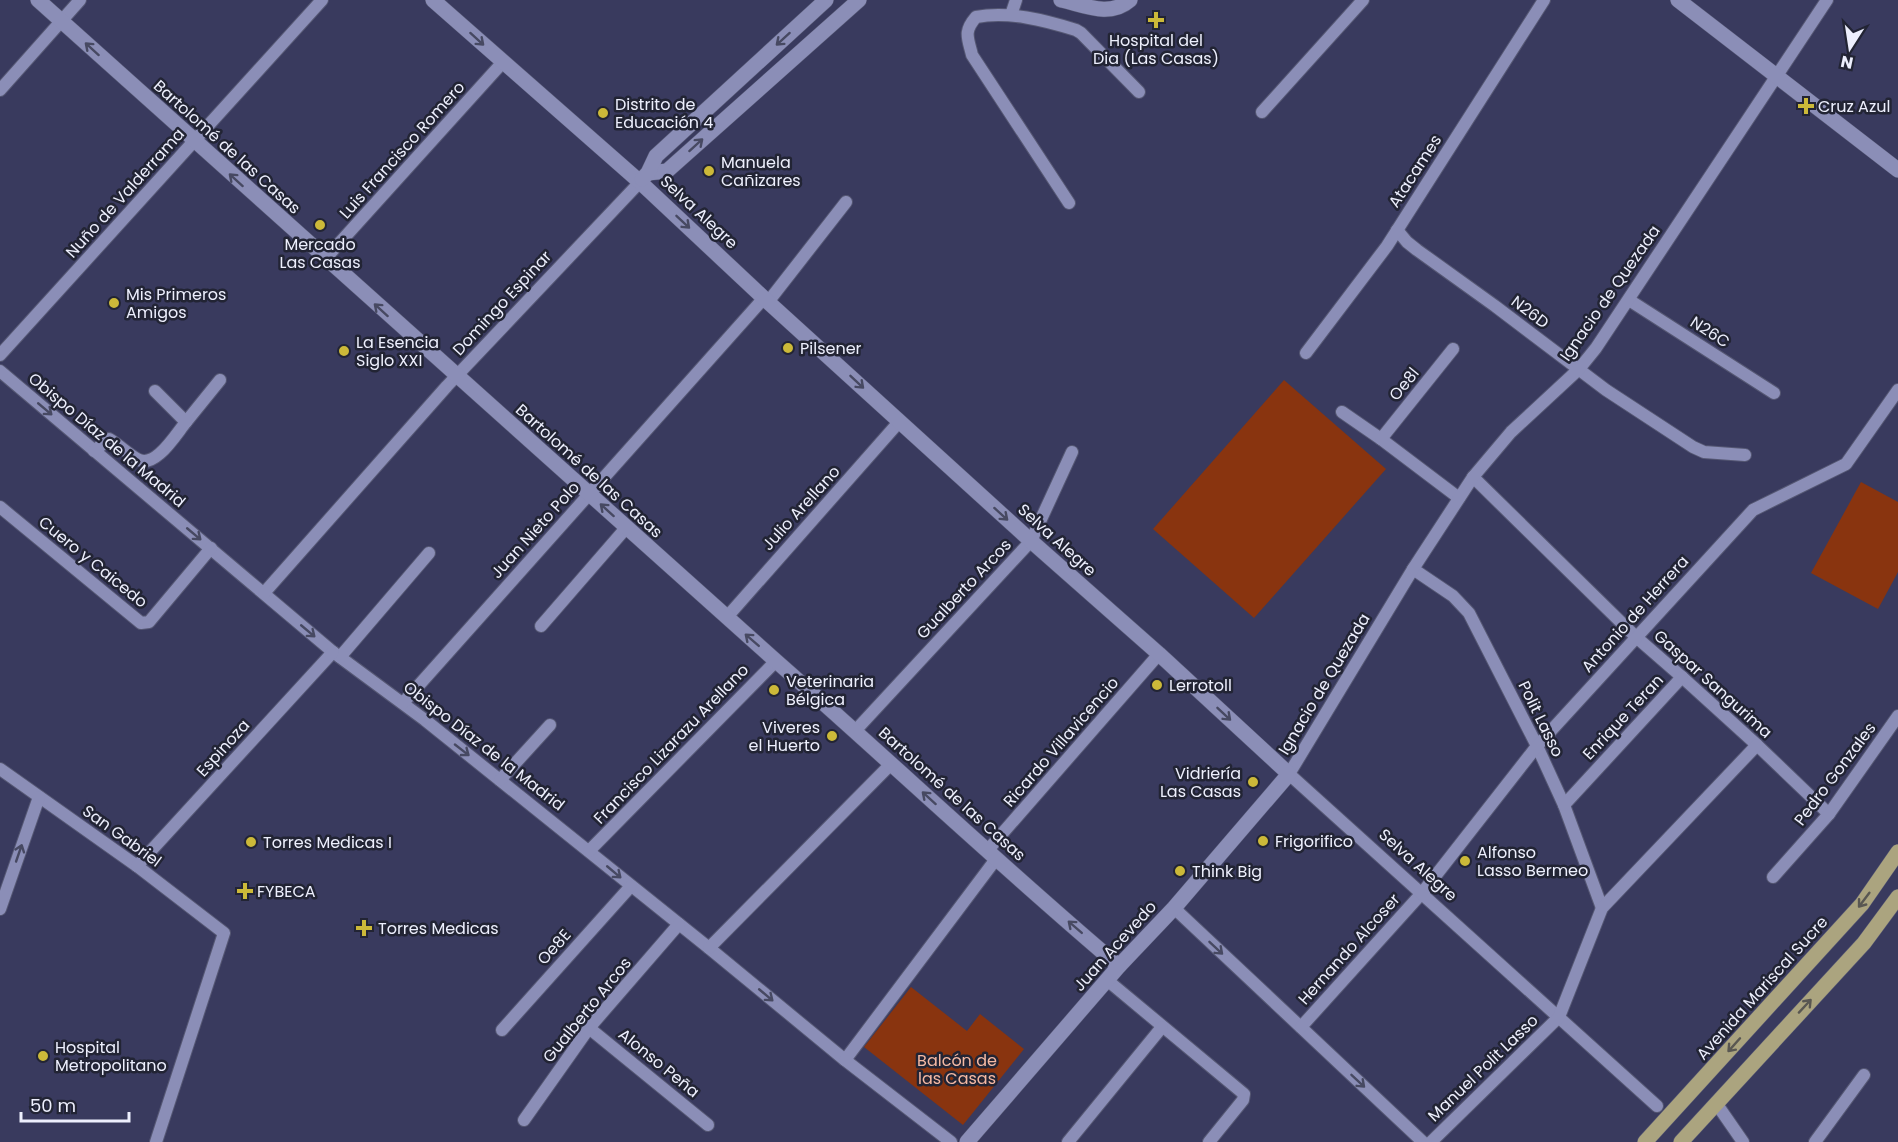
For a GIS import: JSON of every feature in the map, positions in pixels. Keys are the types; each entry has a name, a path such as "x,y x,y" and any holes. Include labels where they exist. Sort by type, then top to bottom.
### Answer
{"main road":[{"name":"Avenida Mariscal Sucre","path":"1645,1142 1862,904 1898,852"},
{"path":"1681,1142 1864,943 1898,897"}],"street":[{"name":"Bartolomé de las Casas","path":"38,0 325,260 1119,966"},
{"path":"0,90 80,0"},
{"name":"Nuño de Valderrama","path":"0,355 322,0"},
{"name":"Selva Alegre","path":"433,0 503,62 644,177 766,300 899,422 1031,542 1160,654 1289,774 1657,1106"},
{"name":"Domingo Espinar","path":"264,593 456,377 644,177 656,156 826,0"},
{"name":"Domingo Espinar","path":"644,177 667,171 860,0"},
{"path":"1011,15 1016,0"},
{"path":"1060,0 1102,10 1107,5 1124,5 1130,0"},
{"path":"1262,112 1363,0"},
{"name":"Atacames","path":"1306,354 1387,246 1544,0"},
{"path":"1678,0 1898,170"},
{"name":"Ignacio de Quezada","path":"1289,774 1413,568 1473,477 1510,432 1579,369 1629,300 1827,0"},
{"path":"1069,202 972,55 967,34 969,26 976,17 1011,15 1067,27 1081,33 1139,92"},
{"name":"Luis Francisco Romero","path":"325,260 503,62"},
{"name":"Juan Nieto Polo","path":"403,703 588,494 766,300 846,202"},
{"name":"N26D","path":"1397,230 1417,250 1606,390 1693,447 1704,452 1745,455"},
{"name":"N26C","path":"1629,300 1774,393"},
{"name":"Oe8l","path":"1381,439 1453,350"},
{"name":"Obispo Díaz de la Madrid","path":"0,371 336,654 403,703 951,1142"},
{"path":"94,451 109,439 138,460 148,461 156,458 220,380"},
{"name":"Antonio de Herrera","path":"1422,893 1537,746 1753,510 1846,464 1898,390"},
{"path":"155,391 186,422"},
{"path":"1342,412 1460,498"},
{"name":"Julio Arellano","path":"727,617 899,422"},
{"name":"Gualberto Arcos","path":"855,731 1031,542 1072,452"},
{"name":"Gaspar Sangurima","path":"1473,477 1636,637 1757,745 1829,814"},
{"name":"Cuero y Caicedo","path":"0,507 141,623 148,622 211,548"},
{"path":"541,626 626,528"},
{"name":"Espinoza","path":"137,866 429,553"},
{"name":"Polit Lasso","path":"1413,568 1453,596 1469,613 1537,746 1564,805 1602,908"},
{"name":"Ricardo Villavicencio","path":"846,1060 992,855 1160,654"},
{"name":"Francisco Lizarazu Arellano","path":"589,851 776,661"},
{"name":"Enrique Teran","path":"1564,805 1682,677"},
{"name":"Pedro Gonzales","path":"1773,877 1829,814 1898,716"},
{"path":"500,780 550,725"},
{"path":"1559,1017 1602,908 1757,745"},
{"path":"709,948 891,764"},
{"name":"San Gabriel","path":"0,769 137,866 224,933 156,1142"},
{"name":"Juan Acevedo","path":"967,1142 1289,774"},
{"path":"0,909 39,797"},
{"name":"Oe8E","path":"502,1030 631,886"},
{"name":"Hernando Alcoser","path":"1300,1027 1422,893"},
{"path":"1174,908 1422,1142"},
{"name":"Gualberto Arcos","path":"524,1120 589,1028 679,924"},
{"path":"1107,980 1245,1094 1243,1100 1209,1142"},
{"name":"Manuel Polit Lasso","path":"1431,1142 1559,1017"},
{"path":"1068,1142 1162,1027"},
{"name":"Alonso Peña","path":"589,1028 708,1125"},
{"path":"1815,1142 1864,1075"},
{"path":"1716,1103 1743,1142"}],"green space":[{"path":"1284,380 1386,469 1254,618 1153,529"},
{"path":"1861,482 1898,502 1898,572 1878,609 1811,573"},
{"name":"Balcón de las Casas","path":"911,987 967,1031 980,1014 1024,1049 963,1125 864,1047"}],"place":[{"name":"Hospital del Dia (Las Casas)","path":"1156,20"},
{"name":"Cruz Azul","path":"1806,106"},
{"name":"Distrito de Educación 4","path":"603,113"},
{"name":"Manuela Cañizares","path":"709,171"},
{"name":"Mercado Las Casas","path":"320,225"},
{"name":"Mis Primeros Amigos","path":"114,303"},
{"name":"Pilsener","path":"788,348"},
{"name":"La Esencia Siglo XXI","path":"344,351"},
{"name":"Lerrotoll","path":"1157,685"},
{"name":"Veterinaria Bélgica","path":"774,690"},
{"name":"Viveres el Huerto","path":"832,736"},
{"name":"Vidriería Las Casas","path":"1253,782"},
{"name":"Frigorifico","path":"1263,841"},
{"name":"Torres Medicas I","path":"251,842"},
{"name":"Alfonso Lasso Bermeo","path":"1465,861"},
{"name":"Think Big","path":"1180,871"},
{"name":"FYBECA","path":"245,891"},
{"name":"Torres Medicas","path":"364,928"},
{"name":"Hospital Metropolitano","path":"43,1056"}]}
